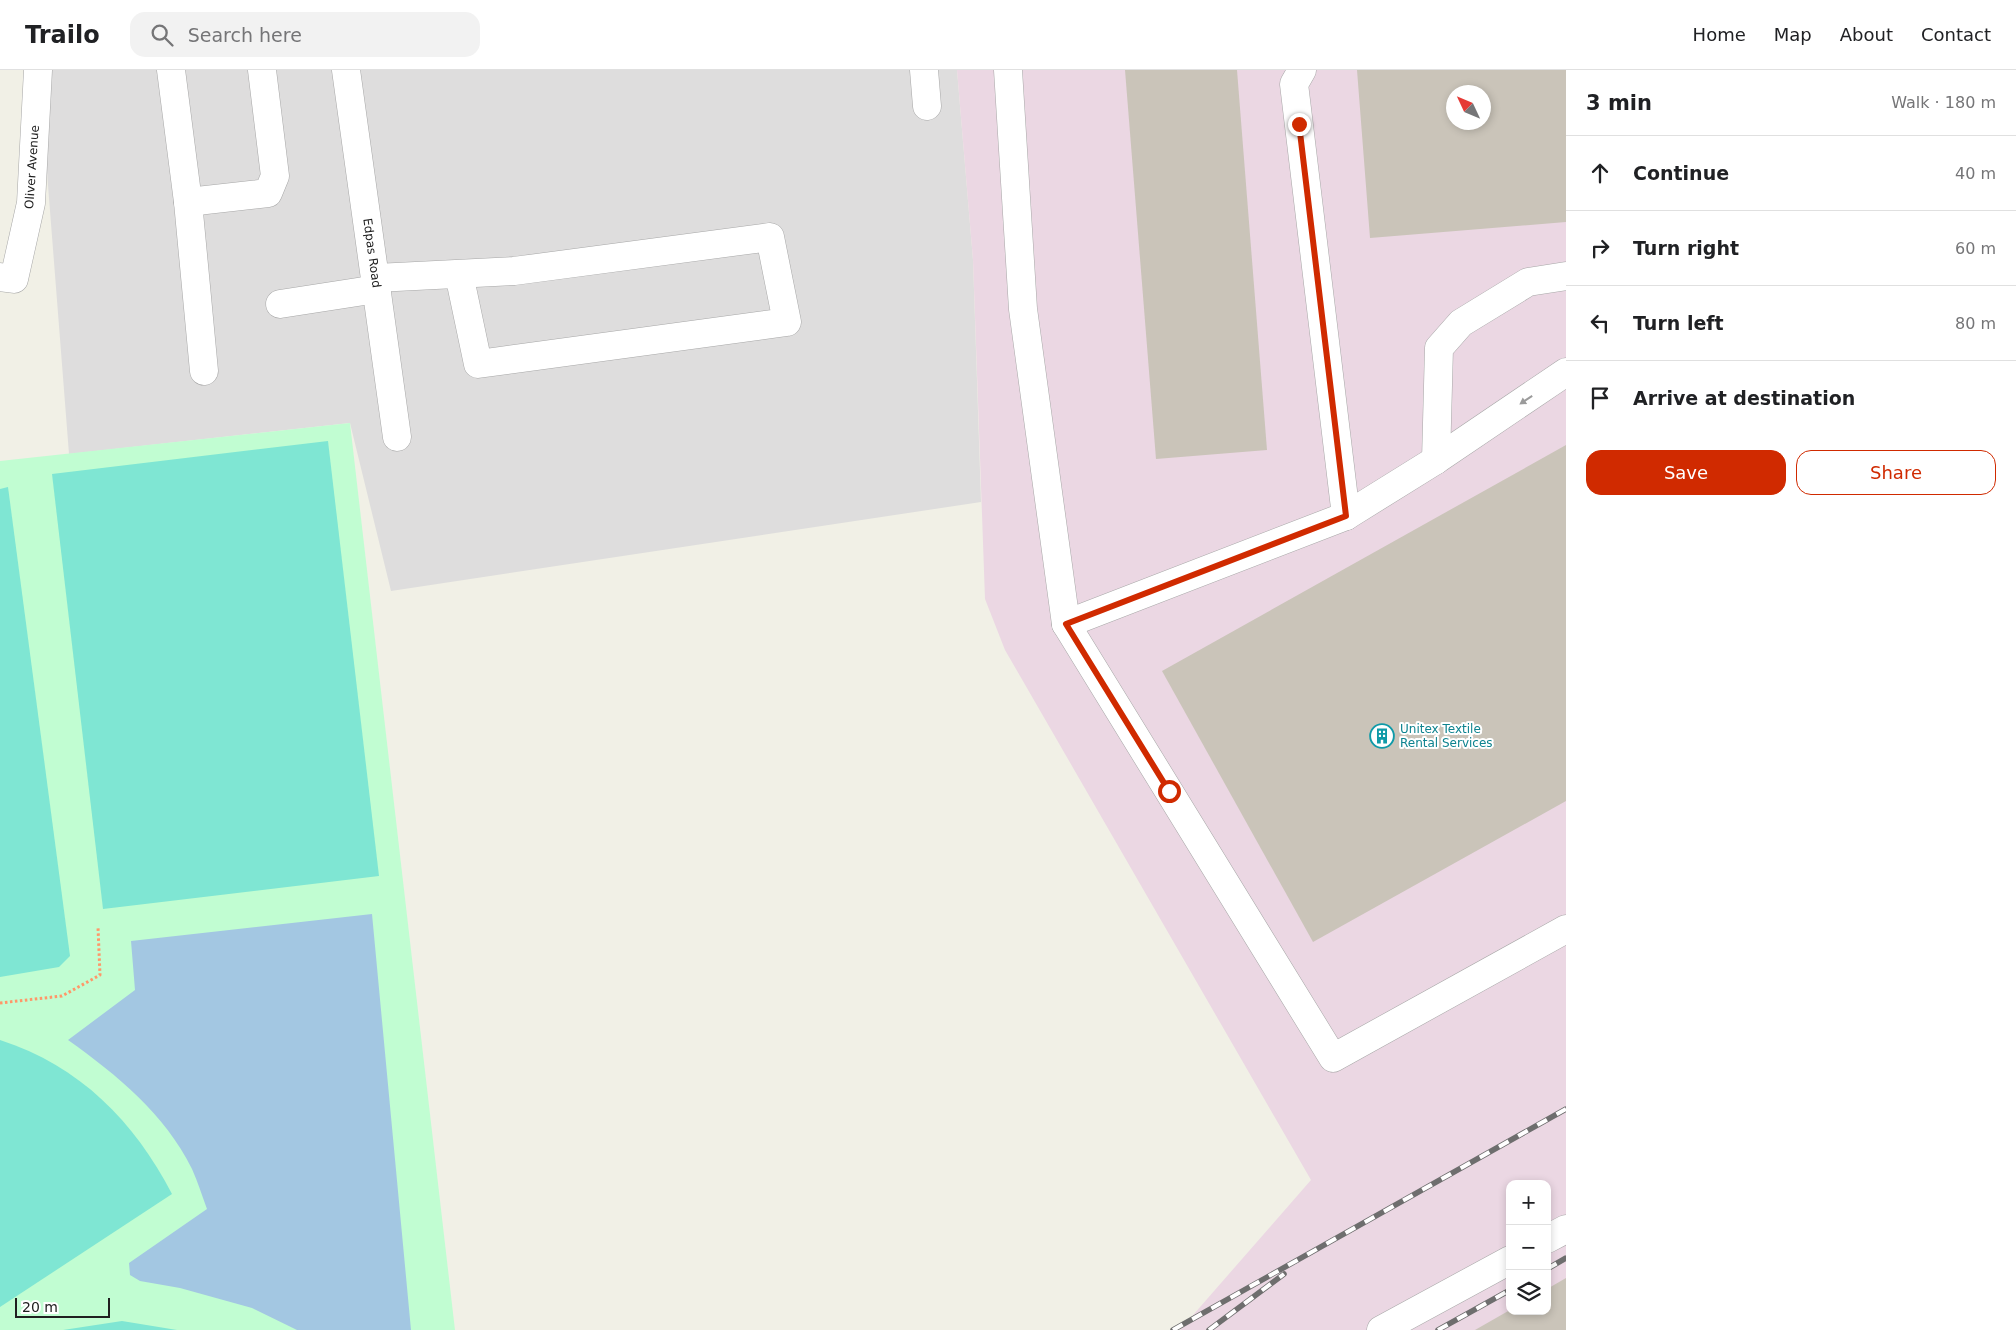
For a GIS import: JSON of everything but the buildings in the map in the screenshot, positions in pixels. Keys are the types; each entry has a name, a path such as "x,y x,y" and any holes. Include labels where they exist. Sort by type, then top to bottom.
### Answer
{"street":[{"name":"Oliver Avenue","path":"0,277 14,279 31,203 38,70"},
{"path":"171,70 188,202 204,371"},
{"path":"188,202 268,193 274,176 262,70"},
{"name":"Edpas Road","path":"346,70 397,437"},
{"path":"924,70 927,106"},
{"path":"1008,70 1023,309 1066,624 1333,1058 1566,929"},
{"path":"1302,70 1294,84 1346,516"},
{"path":"280,304 376,284 459,274 514,271 770,237 788,322 478,364 459,274"},
{"path":"1436,460 1439,348 1460,323 1528,282 1566,276"},
{"path":"1066,624 1346,516 1436,460 1566,372"},
{"path":"1551,1237 1566,1229"},
{"path":"1382,1330 1506,1262"}],"path":[{"path":"0,1002 62,996 100,975 98,927"}],"shaded area":[{"path":"39,70 957,70 973,260 981,502 391,591 350,423 69,454"},
{"path":"957,70 1566,70 1566,1330 1180,1330 1311,1180 1005,650 985,599 973,260"},
{"path":"328,441 379,876 103,909 52,474"},
{"path":"8,487 70,956 59,967 0,977 0,489"},
{"path":"372,914 411,1330 297,1330 252,1308 180,1288 140,1281 130,1275 129,1263 207,1209 192,1169 181,1149 154,1113 122,1082 68,1040 135,990 131,941"},
{"path":"0,1040 29,1051 55,1065 80,1081 102,1099 140,1143 157,1167 172,1194 0,1307"},
{"path":"122,1321 177,1330 63,1330"}],"green space":[{"path":"350,423 455,1330 0,1330 0,461"}],"railway":[{"path":"1173,1330 1566,1109"},
{"path":"1551,1267 1566,1258"},
{"path":"1209,1330 1284,1274"},
{"path":"1438,1330 1506,1292"}],"place":[{"name":"Unitex Textile Rental Services","path":"1382,736"}],"route":[{"path":"1169,791 1066,624 1346,516 1299,124"}]}
